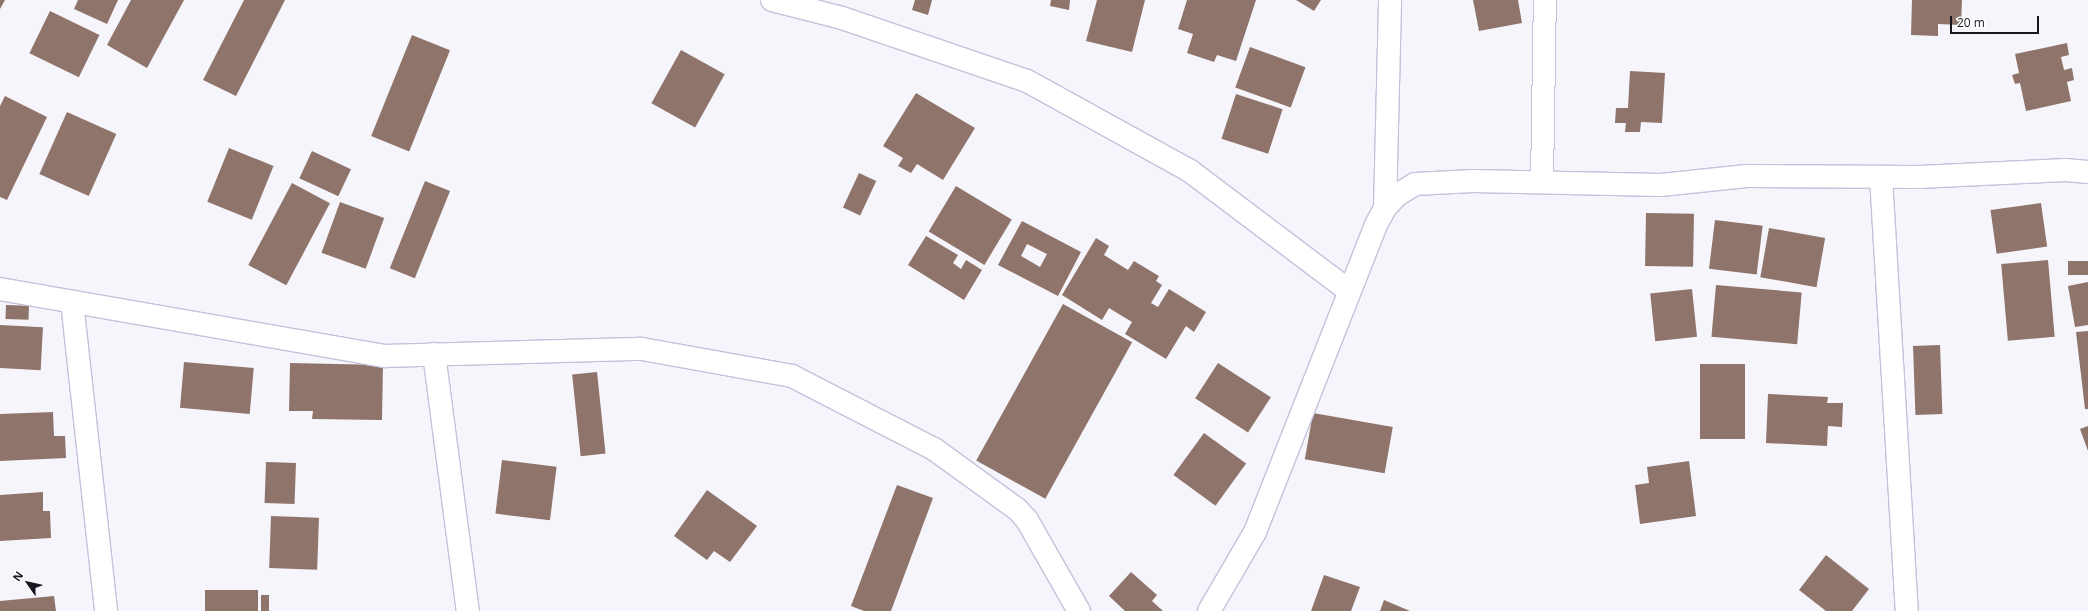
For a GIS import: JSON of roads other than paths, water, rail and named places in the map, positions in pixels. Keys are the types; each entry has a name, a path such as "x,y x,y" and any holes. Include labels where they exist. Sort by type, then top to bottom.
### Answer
{"street":[{"path":"772,0 842,18 1027,81 1190,170 1349,291"},
{"path":"1385,208 1390,0"},
{"path":"1542,182 1544,0"},
{"path":"1209,611 1255,532 1349,291 1385,208 1397,196 1415,184 1542,182 1662,184 1747,176 1881,177 2066,170 2088,172"},
{"path":"1881,177 1907,611"},
{"path":"0,289 384,356 642,349 792,376 934,449 1017,509 1027,520 1079,611"},
{"path":"72,302 106,611"},
{"path":"434,354 468,611"}]}
